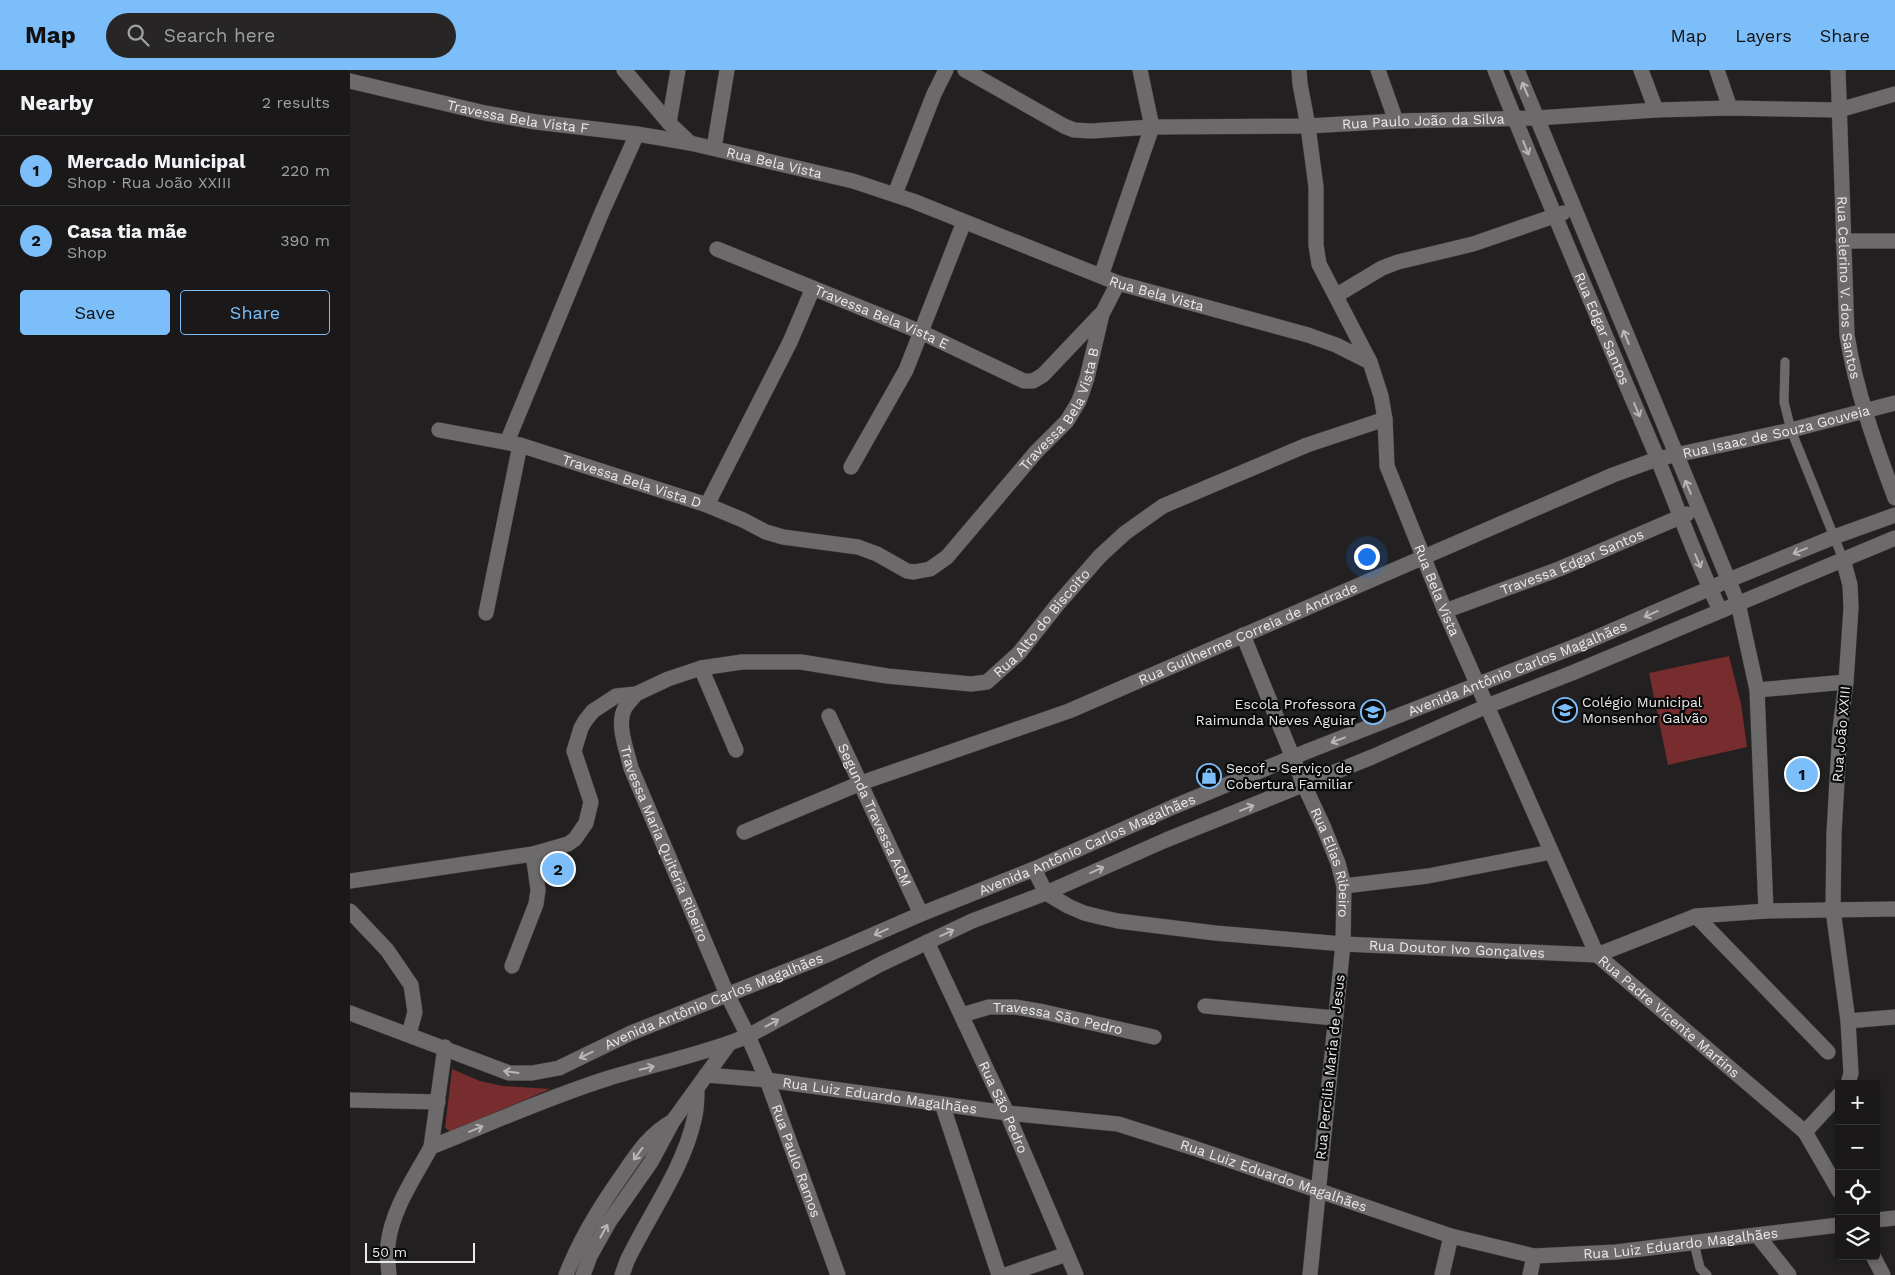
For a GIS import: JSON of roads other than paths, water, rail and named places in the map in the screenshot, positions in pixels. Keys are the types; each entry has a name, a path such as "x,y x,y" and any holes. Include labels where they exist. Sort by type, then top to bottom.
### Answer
{"street":[{"path":"624,70 668,123 690,143"},
{"path":"668,123 678,70"},
{"path":"714,148 727,70"},
{"path":"895,194 934,94 946,70"},
{"name":"Rua Paulo João da Silva","path":"965,70 1057,122 1074,130 1090,131 1152,127 1308,126 1396,121 1537,118 1656,110 1730,108 1839,110 1895,94"},
{"path":"1102,276 1152,127 1140,70"},
{"path":"1299,70 1316,187 1316,245 1319,264 1337,295 1370,362"},
{"path":"1378,70 1396,121"},
{"name":"Rua Edgar Santos","path":"1495,70 1554,216 1720,610"},
{"name":"Rua Edgar Santos","path":"1517,70 1675,456 1738,603"},
{"path":"1641,70 1656,110"},
{"path":"1717,70 1730,108"},
{"name":"Rua Celerino V. dos Santos","path":"1838,70 1847,335 1851,362 1864,410 1895,498"},
{"name":"Travessa Bela Vista F","path":"350,81 485,113 536,122 637,134 690,143"},
{"path":"486,613 514,444 602,212 637,134"},
{"name":"Rua Bela Vista","path":"690,143 853,181 895,194 1118,283 1308,336 1336,345 1370,362 1381,396 1385,419 1387,466 1445,611 1487,706"},
{"path":"1337,295 1382,268 1398,262 1473,244 1574,210"},
{"path":"851,467 902,377 964,222"},
{"path":"1843,241 1895,242"},
{"name":"Travessa Bela Vista E","path":"717,249 921,332 1024,381 1033,381 1043,375 1102,314"},
{"name":"Travessa Bela Vista B","path":"707,505 766,532 797,540 858,547 877,554 899,568 914,572 930,569 947,557 1036,452 1067,421 1079,401 1087,378 1102,314 1118,283"},
{"name":"Travessa Bela Vista D","path":"439,430 514,444 707,505 790,342 813,288"},
{"name":"Rua Isaac de Souza Gouveia","path":"1658,459 1791,430 1895,403"},
{"name":"Rua Alto do Biscoito","path":"350,881 532,854 568,844 575,840 586,823 591,802 574,751 585,721 593,711 616,696 636,694 668,679 701,668 742,662 801,662 887,676 971,684 987,682 1019,653 1057,605 1100,556 1125,533 1163,506 1307,445 1385,419"},
{"name":"Rua Guilherme Correia de Andrade","path":"744,832 861,783 1069,711 1423,556 1613,475 1658,459"},
{"name":"Travessa Edgar Santos","path":"1445,611 1559,568 1698,510"},
{"name":"Avenida Antônio Carlos Magalhães","path":"350,1013 445,1047 510,1073 532,1073 559,1068 631,1033 822,958 921,914 1034,869 1172,807 1293,757 1586,642 1834,537 1895,515"},
{"name":"Avenida Antônio Carlos Magalhães","path":"431,1147 567,1092 614,1076 674,1062 748,1036 879,965 972,921 1046,893 1166,840 1372,757 1487,706 1572,674 1720,610 1895,538"},
{"name":"Rua João XXIII","path":"1843,559 1852,593 1836,796 1834,910 1848,1021 1851,1073 1849,1080"},
{"path":"1738,603 1757,690 1766,911"},
{"name":"Rua Elias Ribeiro","path":"1243,635 1338,863 1344,886 1343,944"},
{"path":"701,668 736,750"},
{"path":"1757,690 1846,682"},
{"name":"Travessa Maria Quitéria Ribeiro","path":"636,694 625,707 622,720 622,729 631,768 727,994"},
{"name":"Rua Padre Vicente Martins","path":"1487,706 1597,955 1806,1132 1835,1184"},
{"name":"Segunda Travessa ACM","path":"829,716 921,914"},
{"path":"1344,886 1428,876 1551,852"},
{"path":"512,966 536,904 538,890 532,854"},
{"path":"1034,869 1046,893"},
{"name":"Rua Doutor Ivo Gonçalves","path":"1046,893 1084,913 1118,921 1215,933 1343,944 1597,955 1696,916 1766,911 1895,909"},
{"path":"350,911 387,950 411,985 415,1012 409,1034"},
{"path":"1696,916 1828,1052"},
{"name":"Rua São Pedro","path":"927,942 1007,1113 1076,1275"},
{"name":"Rua Percília Maria de Jesus","path":"1310,1275 1343,944"},
{"name":"Rua Paulo Ramos","path":"727,994 767,1080 838,1275"},
{"path":"1205,1006 1335,1018"},
{"name":"Travessa São Pedro","path":"962,1015 989,1007 1015,1007 1154,1037"},
{"path":"1848,1021 1895,1018"},
{"path":"583,1275 590,1256 609,1222 651,1162 674,1121 728,1044"},
{"path":"389,1275 388,1245 391,1226 431,1147 445,1047"},
{"path":"559,1068 567,1092"},
{"name":"Rua Luiz Eduardo Magalhães","path":"706,1075 767,1080 1007,1113 1118,1124 1450,1236 1534,1256 1616,1252 1835,1226"},
{"path":"622,1275 630,1252 673,1175 688,1140 696,1111 697,1089"},
{"path":"1806,1132 1835,1099"},
{"path":"350,1100 438,1102"},
{"path":"942,1104 999,1275"},
{"path":"566,1275 591,1222 624,1173 648,1140 663,1127 674,1121"},
{"path":"1880,1220 1895,1218"},
{"path":"1442,1275 1450,1236"},
{"path":"1757,1236 1789,1275"},
{"path":"1005,1275 1067,1254"},
{"path":"1530,1275 1534,1256"},
{"path":"1875,1260 1883,1275"}],"lane":[{"path":"1785,362 1784,402 1791,430 1843,559"},
{"path":"1694,1243 1700,1268 1707,1275"}],"place":[{"name":"Colégio Municipal Monsenhor Galvão","path":"1565,710"},
{"name":"Escola Professora Raimunda Neves Aguiar","path":"1373,712"},
{"name":"Mercado Municipal","path":"1802,774"},
{"name":"Secof - Serviço de Cobertura Familiar","path":"1209,776"},
{"name":"Casa tia mãe","path":"558,869"}]}
